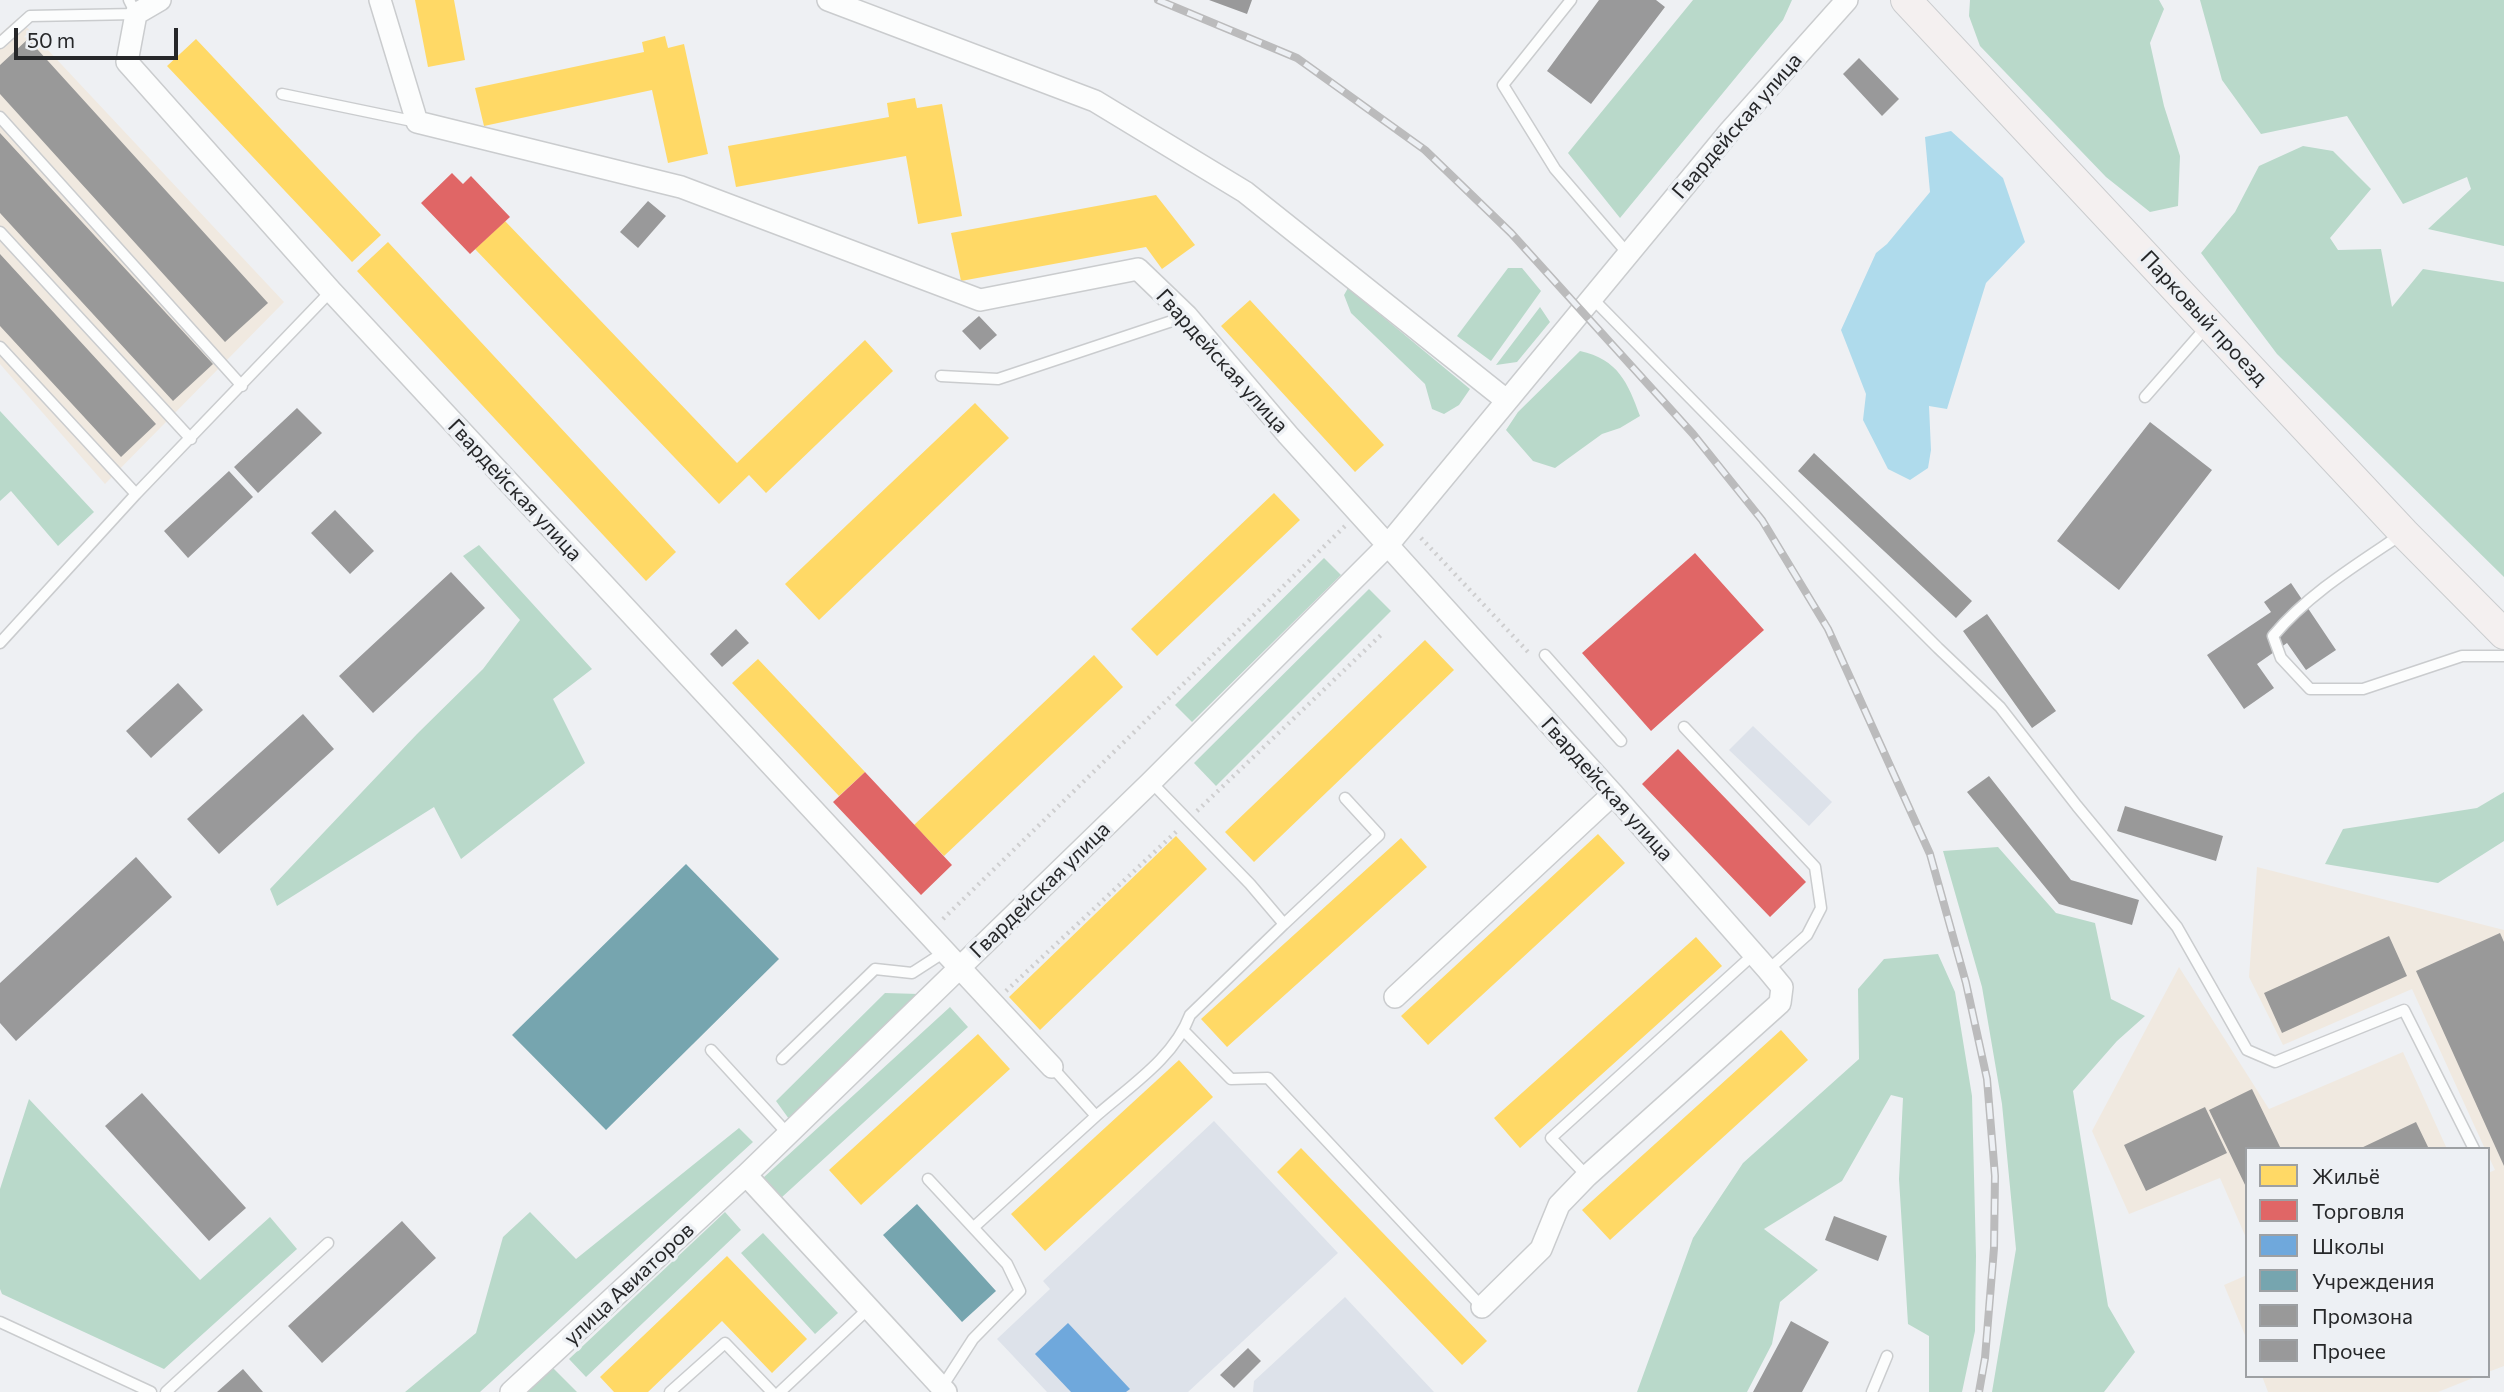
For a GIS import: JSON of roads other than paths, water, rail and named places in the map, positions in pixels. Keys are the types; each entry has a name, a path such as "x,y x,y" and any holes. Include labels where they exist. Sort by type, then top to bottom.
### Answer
{"main road":[{"name":"Парковый проезд","path":"1906,0 2404,533 2504,634"}],"street":[{"path":"133,7 160,0"},
{"path":"380,0 417,122"},
{"path":"828,0 1095,102 1245,192 1506,400"},
{"name":"Гвардейская улица","path":"746,1175 1151,782 1388,546 1730,131 1847,0"},
{"name":"Гвардейская улица","path":"133,7 127,62 331,291 1052,1067"},
{"name":"Гвардейская улица","path":"417,122 681,187 980,300 1138,269 1187,316 1358,513 1613,794 1782,987 1780,1003 1587,1176 1559,1205 1541,1249 1482,1307"},
{"path":"1395,997 1613,794"},
{"path":"746,1175 944,1390"},
{"name":"улица Авиаторов","path":"512,1392 746,1175"}],"lane":[{"path":"1572,0 1503,85 1555,169 1629,255"},
{"path":"0,43 30,16 133,7"},
{"path":"282,94 417,122"},
{"path":"0,117 242,386"},
{"path":"0,232 191,439"},
{"path":"0,643 136,494 331,291"},
{"path":"1592,298 1821,531 2000,707 2177,927 2247,1050 2275,1062 2404,1010 2473,1147"},
{"path":"941,376 998,379 1187,316"},
{"path":"2145,397 2210,323"},
{"path":"0,348 136,494"},
{"path":"2404,533 2339,576 2287,619 2273,636 2281,658 2310,689 2363,689 2462,656 2504,656"},
{"path":"1542,659 1621,741"},
{"path":"1684,727 1815,867 1821,908 1807,935 1768,970"},
{"path":"1151,782 1284,924"},
{"path":"974,1227 1170,1051 1184,1031 1190,1015 1379,835 1345,798"},
{"path":"782,1059 875,970 912,972 946,951"},
{"path":"1587,1176 1551,1138 1754,954"},
{"path":"1184,1031 1231,1079 1268,1078 1482,1307"},
{"path":"711,1050 788,1134"},
{"path":"1052,1067 1096,1116"},
{"path":"928,1179 1007,1264 1020,1291 973,1339 944,1390"},
{"path":"166,1392 328,1243"},
{"path":"780,1392 868,1309"},
{"path":"0,1322 151,1392"},
{"path":"670,1392 725,1343 772,1392"},
{"path":"1872,1392 1887,1356"}],"water":[{"path":"1951,131 2003,178 2025,242 1986,283 1947,409 1929,406 1931,450 1928,468 1910,480 1888,469 1863,420 1866,394 1841,330 1876,253 1887,244 1930,192 1925,137"}],"railway":[{"path":"1158,0 1297,58 1425,150 1511,233 1693,434 1762,520 1828,629 1930,854 1966,983 1987,1079 1995,1176 1994,1248 1985,1358 1979,1392"}]}
